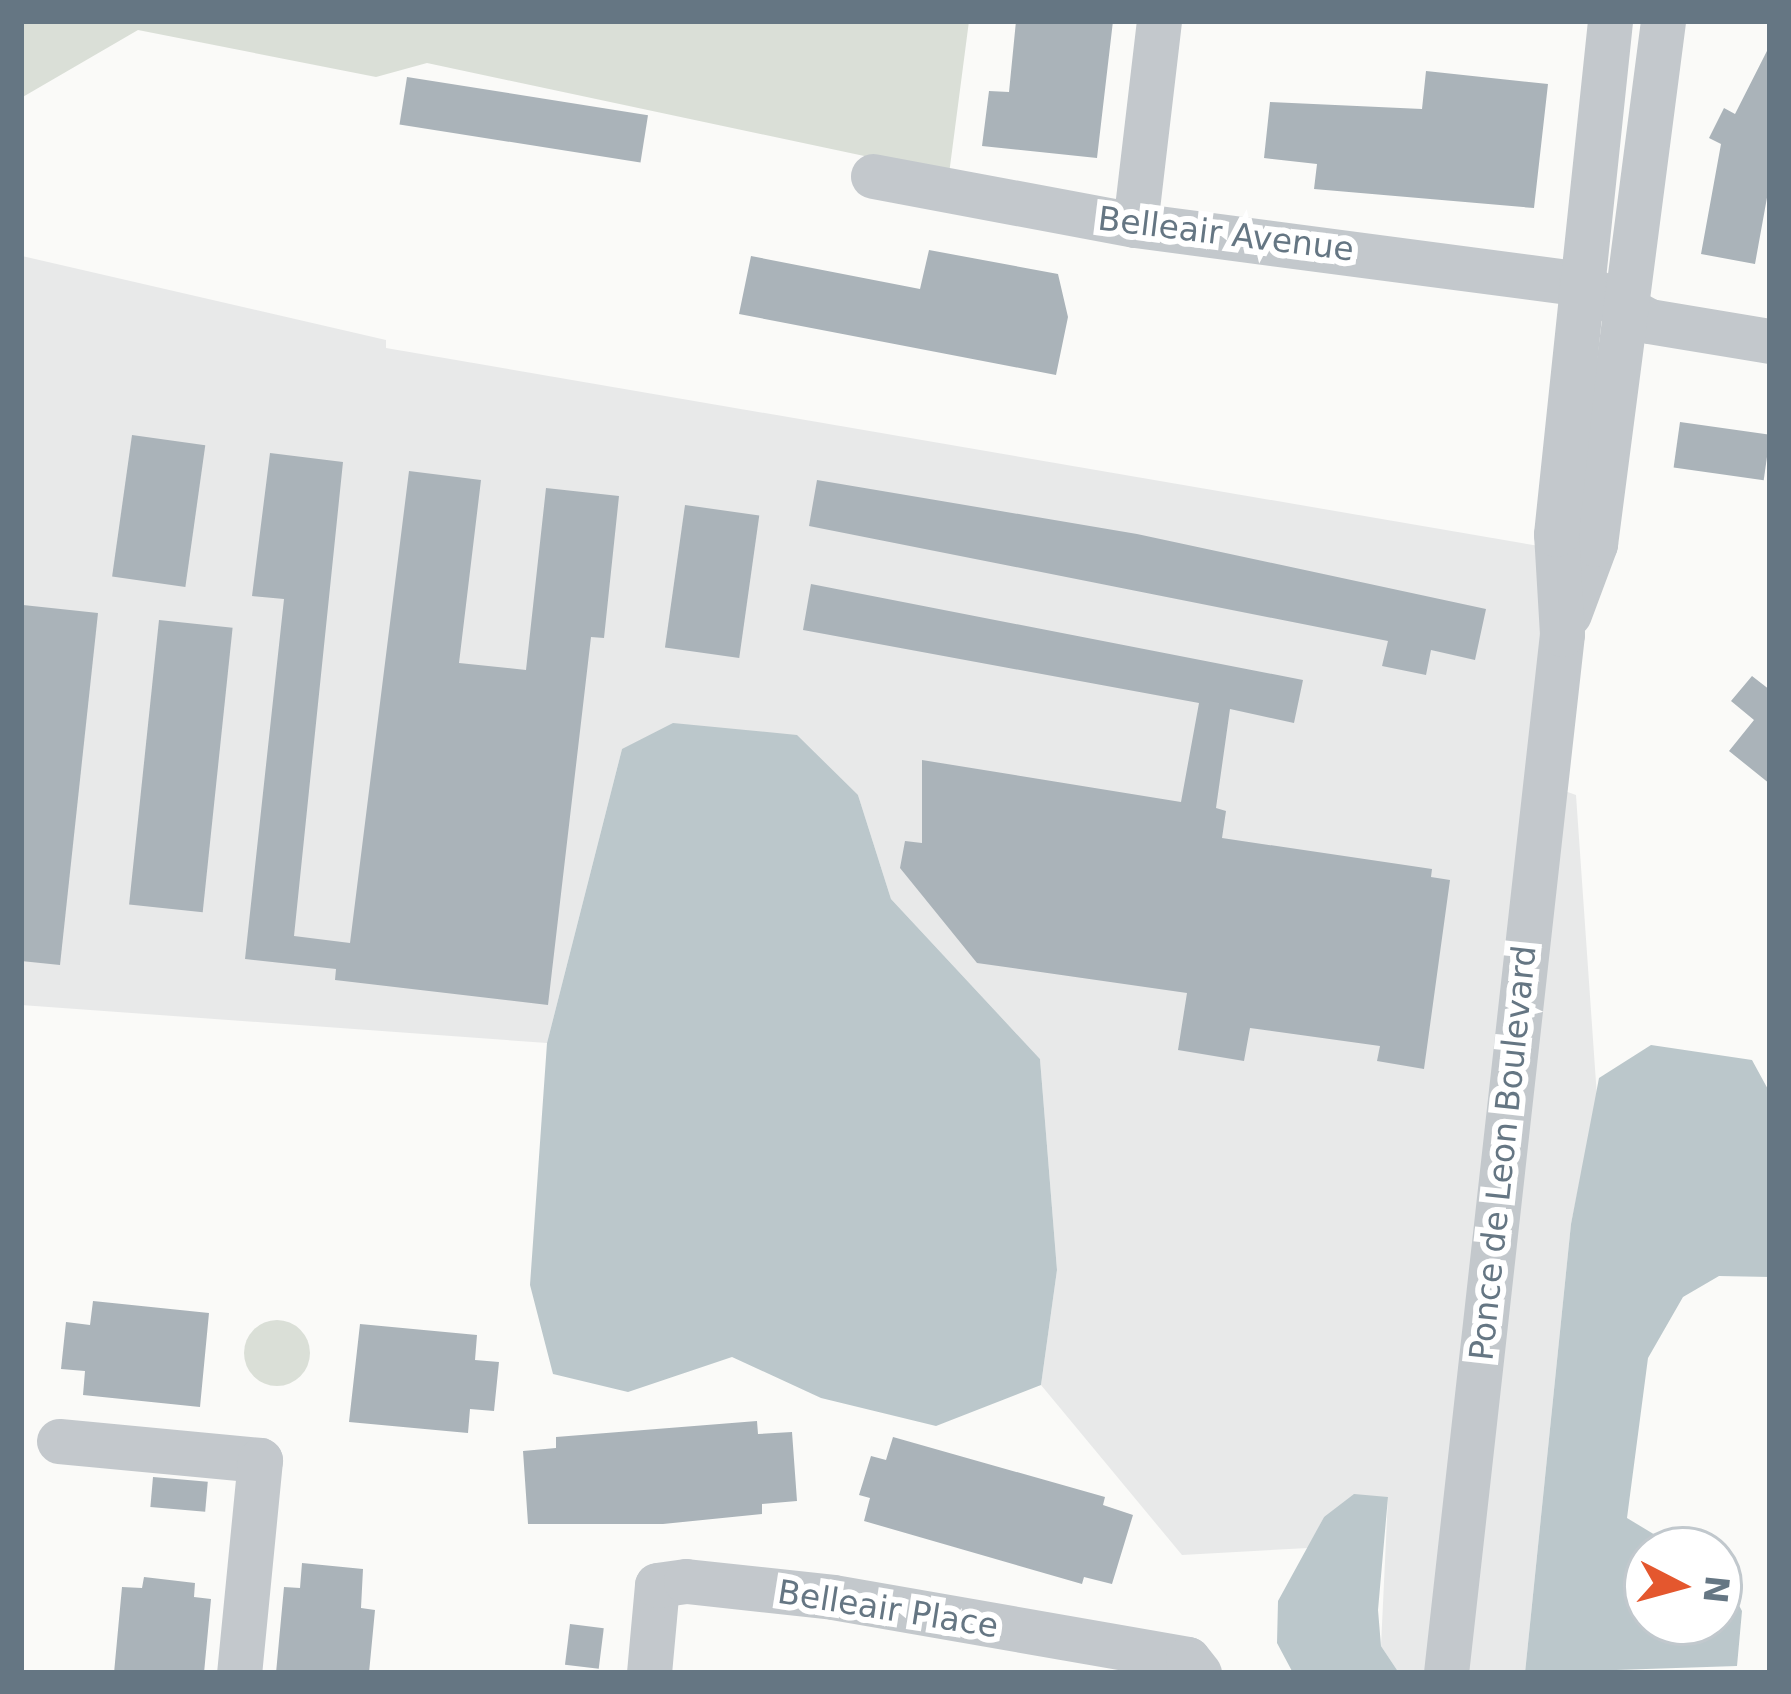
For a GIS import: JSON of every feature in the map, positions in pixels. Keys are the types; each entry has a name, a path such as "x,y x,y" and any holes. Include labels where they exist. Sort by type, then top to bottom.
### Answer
{"street":[{"path":"1135,226 1160,21"},
{"name":"Ponce de Leon Boulevard","path":"1446,1673 1562,634 1556,534 1610,21"},
{"name":"Ponce de Leon Boulevard","path":"1562,634 1594,544 1663,21"},
{"name":"Belleair Avenue","path":"873,176 1135,226 1581,284"},
{"path":"1581,284 1626,310 1770,341"},
{"path":"59,1442 260,1460 239,1673"},
{"name":"Belleair Place","path":"649,1673 657,1585 686,1581 833,1597 1187,1659 1199,1673"}],"shaded area":[{"path":"21,21 969,21 949,174 427,63 376,77 138,30 21,98"},
{"path":"22,256 386,340 386,348 1539,546 1544,632 1428,1673 1399,1673 1381,1646 1388,1497 1324,1517 1308,1548 1182,1555 1041,1385 1057,1270 1040,1059 891,899 858,795 622,749 547,1043 21,1005"},
{"path":"673,723 797,735 858,795 891,899 1040,1059 1057,1270 1041,1385 936,1426 821,1398 732,1357 628,1392 553,1374 530,1285 547,1043 622,749"},
{"path":"1562,790 1576,795 1597,1097 1571,1224 1525,1673 1464,1673"},
{"path":"1651,1045 1752,1060 1770,1093 1770,1277 1719,1276 1683,1297 1648,1358 1627,1518 1640,1526 1623,1526 1623,1646 1739,1646 1737,1666 1525,1673 1571,1224 1599,1078"},
{"path":"277,1320 300,1330 310,1353 300,1376 277,1386 254,1376 244,1353 254,1330"},
{"path":"1354,1494 1388,1497 1378,1610 1381,1646 1399,1673 1293,1673 1277,1643 1278,1601 1324,1517"}],"building":[{"path":"1016,21 1113,21 1097,158 982,146 989,91 1009,92"},
{"path":"1770,45 1770,181 1755,264 1701,254 1721,144 1709,138 1724,108 1735,114"},
{"path":"1426,71 1548,84 1534,208 1314,189 1317,164 1264,158 1270,102 1422,109"},
{"path":"407,77 648,115 640,163 399,124"},
{"path":"929,250 1058,274 1068,317 1056,375 739,314 751,256 920,289"},
{"path":"1680,422 1770,435 1764,480 1674,468"},
{"path":"132,435 205,445 185,587 112,577"},
{"path":"270,453 343,462 294,936 350,943 409,471 481,480 459,663 526,670 546,488 619,496 604,638 591,637 548,1005 335,980 336,969 245,959 284,599 252,596"},
{"path":"817,480 1137,534 1486,609 1475,660 1431,650 1426,675 1382,666 1388,641 809,526"},
{"path":"685,505 759,515 739,658 665,648"},
{"path":"811,584 1303,680 1294,723 1230,709 1216,808 1226,811 1222,838 1432,869 1431,877 1450,880 1424,1069 1377,1061 1380,1046 1250,1028 1244,1061 1178,1050 1187,993 977,963 900,868 905,841 922,843 922,760 1181,802 1199,703 803,630"},
{"path":"23,605 98,613 60,965 21,961"},
{"path":"159,620 233,628 203,912 129,904"},
{"path":"1752,676 1770,690 1770,784 1729,751 1754,720 1731,701"},
{"path":"93,1301 209,1313 200,1407 83,1395 85,1371 61,1369 66,1322 90,1325"},
{"path":"360,1324 477,1335 475,1360 499,1362 494,1411 470,1409 468,1433 349,1422"},
{"path":"757,1421 758,1434 792,1432 797,1501 762,1504 762,1514 663,1524 528,1524 523,1451 556,1448 556,1437"},
{"path":"893,1437 1105,1497 1103,1505 1133,1515 1112,1584 1084,1577 1082,1584 864,1521 870,1498 859,1495 871,1456 886,1460"},
{"path":"153,1477 208,1482 205,1512 150,1507"},
{"path":"302,1563 363,1569 361,1608 375,1610 369,1673 276,1673 284,1587 300,1588"},
{"path":"144,1577 195,1583 194,1597 211,1599 204,1673 114,1673 122,1587 142,1588"},
{"path":"570,1624 604,1628 599,1669 565,1665"}]}
